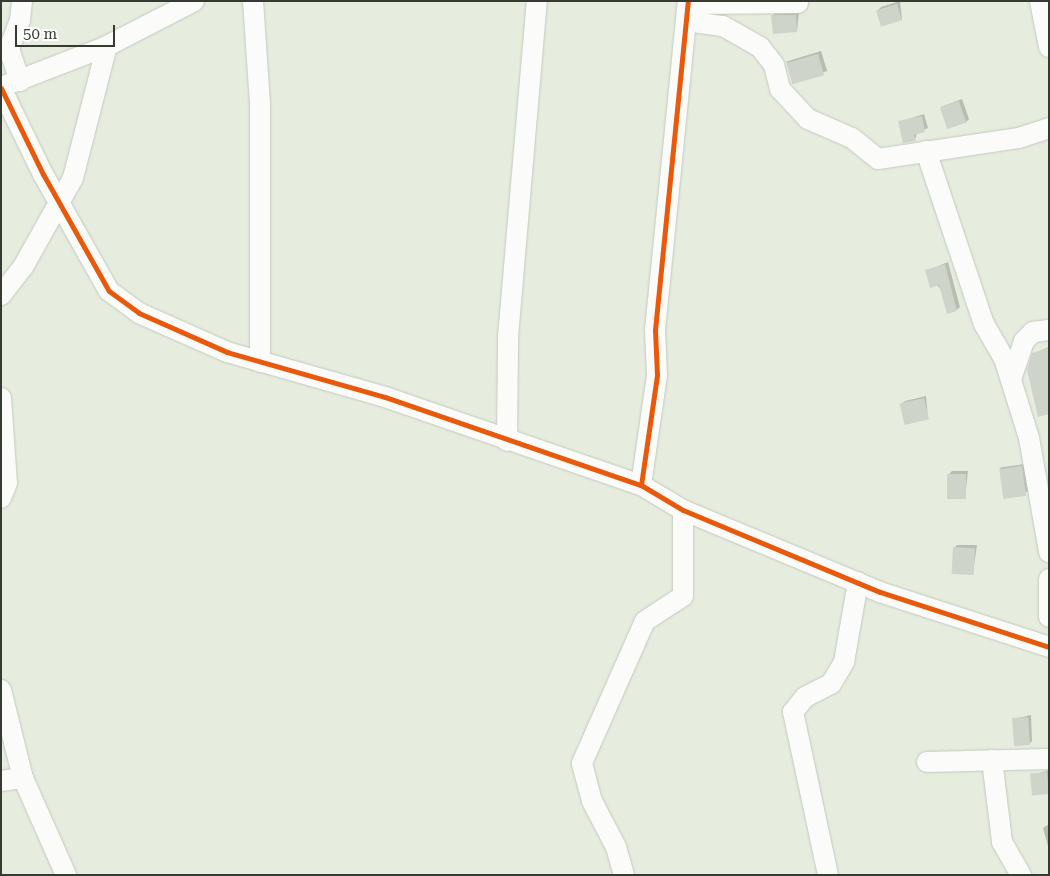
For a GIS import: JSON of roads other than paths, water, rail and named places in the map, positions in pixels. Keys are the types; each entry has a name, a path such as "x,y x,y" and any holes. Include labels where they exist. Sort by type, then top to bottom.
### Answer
{"street":[{"path":"22,1 9,49 7,83 62,204 109,291 139,313 260,362 385,396 508,441 641,485 684,510 858,582 1049,647"},
{"path":"7,83 108,46 194,1"},
{"path":"254,1 260,104 260,362"},
{"path":"508,441 508,337 536,1"},
{"path":"1040,1 1049,47"},
{"path":"688,9 798,3"},
{"path":"641,485 657,375 655,330 688,9"},
{"path":"688,9 760,47 774,65 780,89 808,119 852,138 878,159 1019,138 1049,128"},
{"path":"1,295 62,204 74,178 108,46"},
{"path":"926,151 984,324 995,340 1011,379 1028,438 1046,524 1049,552"},
{"path":"1011,379 1024,341 1033,332 1049,330"},
{"path":"995,340 1024,341"},
{"path":"1,398 7,482 1,498"},
{"path":"624,875 616,847 592,801 582,763 645,621 683,596 684,510"},
{"path":"1049,579 1049,617"},
{"path":"828,875 793,712 804,697 831,684 844,662 858,582"},
{"path":"1,690 23,778 66,875"},
{"path":"992,760 1002,842 1021,875"},
{"path":"927,762 1049,760"},
{"path":"1,781 23,778"}]}
